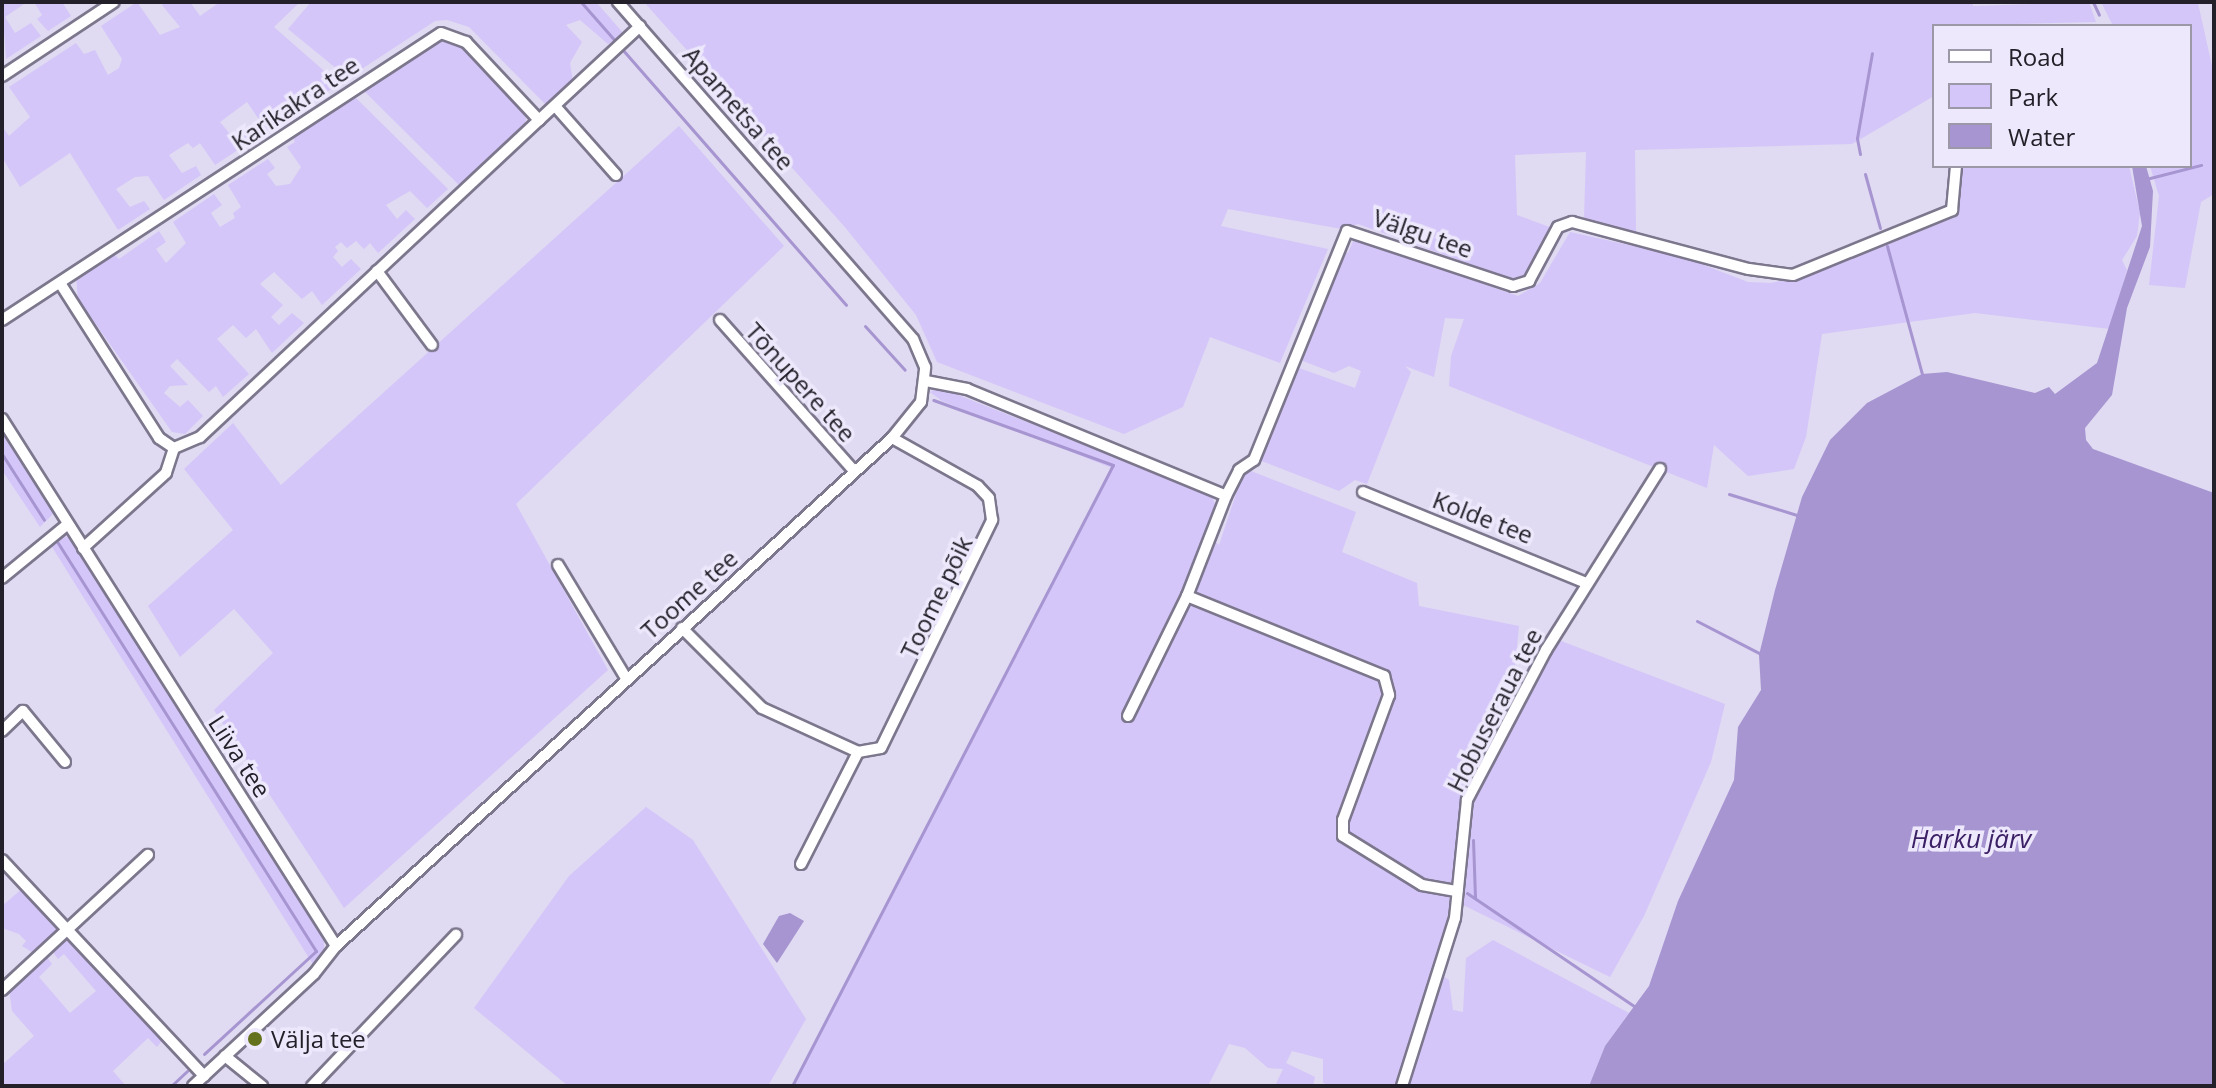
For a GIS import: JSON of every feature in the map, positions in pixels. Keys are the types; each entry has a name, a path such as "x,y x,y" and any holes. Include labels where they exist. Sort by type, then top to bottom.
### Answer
{"street":[{"path":"2,76 114,2"},
{"name":"Apametsa tee","path":"618,2 913,339 926,381"},
{"path":"83,548 166,473 174,448 200,437 640,26"},
{"name":"Karikakra tee","path":"2,320 441,33 466,42 539,120"},
{"path":"555,106 616,175"},
{"name":"Välgu tee","path":"1226,496 1239,470 1254,460 1347,231 1513,286 1529,281 1558,227 1572,222 1749,269 1793,275 1952,210 1956,168"},
{"path":"377,271 432,345"},
{"path":"60,283 159,438 174,448"},
{"name":"Tõnupere tee","path":"720,320 853,470"},
{"path":"926,381 967,389 1226,496 1187,596 1128,716"},
{"name":"Toome tee","path":"336,946 853,470 892,438 921,402 926,381"},
{"name":"Liiva tee","path":"2,419 336,946"},
{"name":"Toome põik","path":"858,752 875,752 886,742 992,520 989,498 978,486 892,438"},
{"name":"Hobuseraua tee","path":"1402,1086 1455,918 1467,800 1518,698 1586,583 1660,469"},
{"name":"Kolde tee","path":"1363,492 1586,583"},
{"path":"2,578 68,524"},
{"path":"558,565 626,678"},
{"path":"1187,596 1384,676 1389,695 1343,820 1343,836 1422,885 1457,891"},
{"path":"682,628 751,701 858,752 801,864"},
{"path":"2,731 23,711 65,762"},
{"path":"2,990 148,855"},
{"path":"2,860 204,1076"},
{"path":"312,1086 456,935"},
{"path":"193,1086 314,974 336,946"},
{"path":"225,1056 262,1086"}],"green space":[{"path":"2,2 27,2 5,17 15,33 31,23 41,36 6,59"},
{"path":"34,2 62,2 71,16 48,31 37,19 42,15"},
{"path":"137,2 160,35 180,27 162,5 165,2 190,2 200,16 220,2 300,2 274,27 339,84 267,131 247,102 220,122 234,139 247,132 253,140 215,165 200,143 193,148 188,143 169,155 182,173 196,166 201,175 164,200 148,176 135,177 116,189 130,207 144,201 150,209 118,230 70,153 20,187 2,157 2,126 9,136 30,117 9,87 76,43 84,54 95,50 108,75 119,68 122,59 101,26"},
{"path":"311,2 596,2 624,34 608,44 580,20 566,25 582,42 570,63 573,82 546,105 469,27 447,20 435,21 348,78 288,29"},
{"path":"644,2 1973,2 1973,6 2089,2 2096,22 1932,24 1932,97 1852,144 1635,150 1636,233 1584,219 1586,152 1515,155 1517,215 1552,228 1532,269 1517,281 1358,224 1342,229 1228,209 1221,226 1328,249 1280,363 1210,337 1183,407 1124,434 937,362 916,315 844,226"},
{"path":"2101,2 2198,3 2214,75 2214,194 2201,202 2185,288 2149,285 2159,196 2151,168 2192,168 2192,24 2112,24"},
{"path":"444,40 457,42 524,111 526,120 523,129 460,186 362,89"},
{"path":"353,95 448,189 427,208 410,191 386,205 397,219 406,210 415,219 378,253 370,243 364,249 356,241 347,248 341,242 335,247 338,251 333,257 342,267 351,259 361,269 322,305 312,291 302,299 274,272 260,284 283,305 271,317 279,325 292,313 304,323 272,353 256,329 246,338 233,325 217,339 249,374 223,397 216,386 209,392 177,359 170,366 188,385 170,386 164,393 180,407 188,400 203,416 185,434 172,432 78,299 76,277 113,254 119,259 159,231 166,242 156,249 166,263 186,243 173,222 214,194 222,205 211,213 220,227 235,218 233,213 241,207 228,185 268,159 275,168 267,174 276,186 290,184 301,167 287,147 295,142 292,135"},
{"path":"679,126 784,246 516,504 608,670 344,908 214,710 273,653 234,609 180,657 148,606 233,530 184,469 233,423 281,485"},
{"path":"1960,168 2129,168 2140,213 2137,236 2122,260 2127,270 2110,329 1975,313 1822,334 1806,437 1794,469 1748,476 1714,445 1707,488 1449,386 1451,356 1464,319 1445,318 1434,377 1405,366 1411,372 1367,484 1355,480 1339,491 1259,460 1299,368 1355,388 1361,371 1349,366 1334,373 1303,361 1301,355 1342,251 1348,253 1354,239 1518,296 1540,283 1570,232 1683,257 1748,282 1771,283 1807,275 1955,213"},
{"path":"938,387 1211,495 1218,510 1208,535 1219,545 1243,473 1251,471 1356,512 1342,552 1417,583 1419,606 1519,626 1515,668 1462,786 1448,916 1432,969 1449,980 1453,1010 1463,1012 1466,958 1493,940 1629,1013 1605,1046 1589,1086 1331,1086 1323,1083 1323,1059 1292,1051 1286,1063 1315,1077 1313,1086 1275,1086 1283,1069 1268,1068 1245,1048 1229,1044 1208,1086 792,1086 1112,468 942,401 930,392"},
{"path":"2,432 54,513 40,527 2,470"},
{"path":"61,535 70,538 324,938 324,954 314,966 52,547"},
{"path":"1556,639 1725,704 1711,762 1644,916 1610,977 1463,905 1472,803"},
{"path":"646,807 693,840 806,1019 768,1086 568,1086 474,1008 569,876"},
{"path":"23,888 59,926 60,932 35,954 22,946 26,941 19,934 2,928 2,906"},
{"path":"63,941 71,941 163,1039 157,1047 148,1038 113,1071 126,1086 2,1086 2,1065 34,1036 12,1011 9,989 47,957 52,964 39,977 70,1013 96,991 64,954 58,959 53,952"}],"water":[{"name":"Harku järv","path":"2132,168 2147,168 2153,191 2150,247 2127,308 2112,395 2085,428 2086,440 2093,449 2214,493 2214,1086 1589,1086 1605,1046 1649,986 1678,901 1734,780 1738,727 1761,690 1759,655 1775,590 1802,497 1830,440 1867,403 1922,374 1947,372 2035,393 2049,387 2055,394 2097,363 2142,226"},
{"path":"790,913 804,921 777,963 763,944 779,916"}],"waterway":[{"path":"581,2 617,43"},
{"path":"2093,2 2099,15"},
{"path":"622,49 846,305"},
{"path":"1860,154 1857,138 1872,53"},
{"path":"2192,167 2201,165"},
{"path":"2146,179 2189,168"},
{"path":"1865,174 1880,228"},
{"path":"1887,246 1922,374"},
{"path":"865,326 905,370"},
{"path":"792,1086 1113,465 933,400"},
{"path":"2,454 44,520"},
{"path":"1729,494 1797,515"},
{"path":"58,543 316,951 204,1054"},
{"path":"1697,621 1759,653"},
{"path":"1473,840 1475,897"},
{"path":"1467,893 1634,1006"},
{"path":"171,1086 187,1071"}],"place":[{"name":"Välja tee","path":"255,1039"}]}
